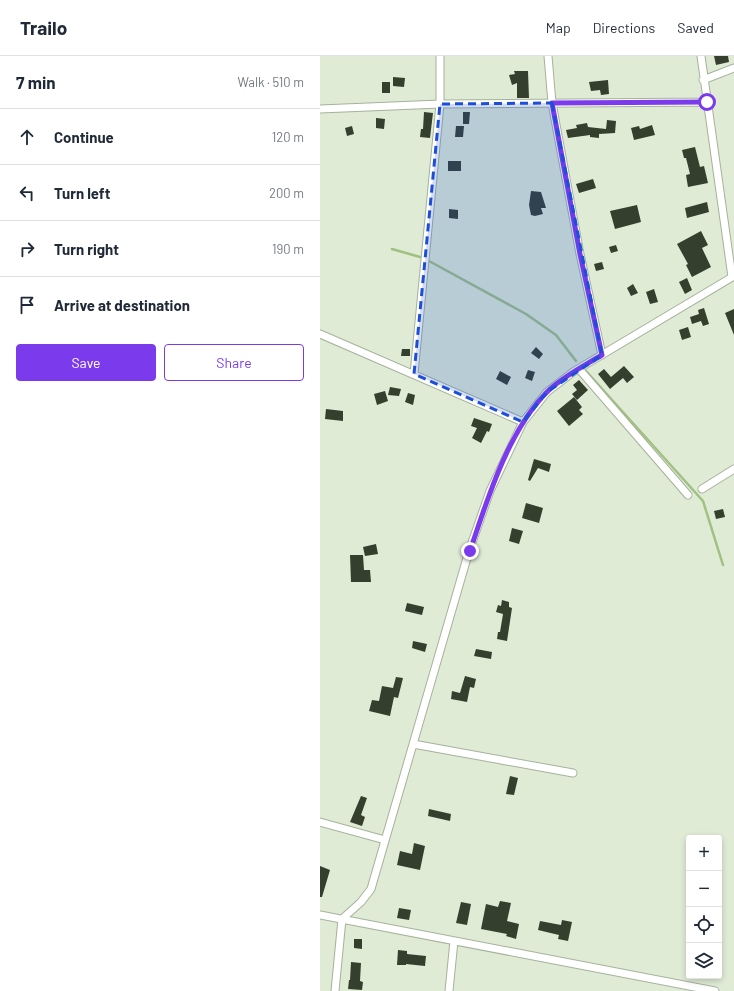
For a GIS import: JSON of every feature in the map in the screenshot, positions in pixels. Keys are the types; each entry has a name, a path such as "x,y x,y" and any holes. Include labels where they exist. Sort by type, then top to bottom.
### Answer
{"street":[{"path":"414,374 440,104 440,56"},
{"path":"548,56 552,103 580,254 602,355"},
{"path":"335,991 342,919 362,902 371,889 472,545 490,492 523,422 547,392 579,369 733,276 703,80 701,56"},
{"path":"703,80 734,68"},
{"path":"320,109 440,104 707,102"},
{"path":"320,334 523,422"},
{"path":"579,369 688,495"},
{"path":"702,488 734,469"},
{"path":"413,744 573,773"},
{"path":"320,822 385,840"},
{"path":"320,915 715,991"},
{"path":"449,991 454,941"}],"highlighted area":[{"path":"552,103 602,355 547,392 523,422 414,374 440,104"}],"building":[{"path":"714,56 728,56 729,62 716,65"},
{"path":"514,71 528,71 529,98 517,98 517,83 512,85 509,75 515,74"},
{"path":"393,77 405,78 404,87 393,86"},
{"path":"608,80 609,94 601,95 600,90 591,91 589,82"},
{"path":"382,82 390,82 390,93 382,93"},
{"path":"424,112 433,113 430,138 420,137 421,129 423,129"},
{"path":"463,112 470,112 469,124 463,124"},
{"path":"376,118 385,119 384,129 376,128"},
{"path":"607,120 616,121 615,133 599,134 599,138 590,137 590,135 568,138 566,130 577,128 576,125 587,123 588,127 606,129"},
{"path":"652,125 655,135 634,140 631,128 639,126 640,129"},
{"path":"352,126 354,134 347,136 345,128"},
{"path":"456,126 464,126 463,137 455,137"},
{"path":"695,147 700,167 704,166 708,183 688,187 686,175 690,174 686,158 684,158 682,150"},
{"path":"448,161 461,161 461,171 448,171"},
{"path":"593,179 596,188 579,193 576,184"},
{"path":"531,191 541,192 546,208 541,208 543,214 535,216 531,215 529,205"},
{"path":"707,202 709,212 687,218 685,208"},
{"path":"637,205 641,222 615,229 610,211"},
{"path":"449,209 458,210 458,219 449,218"},
{"path":"701,231 708,245 702,248 711,267 692,277 686,265 688,264 677,244"},
{"path":"616,245 618,251 611,253 609,247"},
{"path":"602,262 604,269 596,271 594,264"},
{"path":"687,278 692,290 685,294 679,282"},
{"path":"633,284 638,293 631,296 627,288"},
{"path":"654,289 658,302 650,304 646,292"},
{"path":"704,308 709,324 703,326 701,321 692,324 690,317 699,314 698,310"},
{"path":"734,309 734,335 725,313"},
{"path":"688,327 691,337 682,340 679,330"},
{"path":"536,347 543,354 539,359 531,353"},
{"path":"402,349 410,349 410,356 401,356"},
{"path":"624,366 634,377 627,383 623,378 610,389 598,374 604,369 611,377"},
{"path":"528,370 535,372 532,381 525,378"},
{"path":"500,371 511,377 507,385 496,379"},
{"path":"579,380 588,390 577,400 572,394 577,390 573,385"},
{"path":"390,387 401,389 399,396 388,395"},
{"path":"385,391 388,401 377,405 374,394"},
{"path":"408,393 415,395 413,405 405,402"},
{"path":"574,397 582,407 579,410 583,414 569,426 557,411"},
{"path":"326,409 343,411 343,421 325,419"},
{"path":"474,418 492,424 489,432 487,431 481,443 472,438 477,428 471,426"},
{"path":"534,459 551,464 549,472 538,468 530,481 528,480"},
{"path":"526,503 543,508 539,523 522,518"},
{"path":"723,509 725,517 716,519 714,511"},
{"path":"512,528 523,531 519,544 509,541"},
{"path":"376,544 378,554 365,556 363,547"},
{"path":"350,555 363,555 364,570 370,570 371,582 351,582"},
{"path":"502,600 509,602 509,607 512,608 507,641 497,639 498,632 500,632 503,614 496,612 498,605 501,606"},
{"path":"407,603 424,607 422,615 405,611"},
{"path":"413,641 427,644 425,652 412,648"},
{"path":"476,649 492,652 491,659 474,656"},
{"path":"465,676 476,679 474,688 470,687 467,702 451,699 452,691 460,693"},
{"path":"396,677 403,678 398,698 394,697 390,716 369,711 372,700 379,701 382,686 393,688"},
{"path":"510,776 518,778 514,795 506,794"},
{"path":"361,796 367,798 361,815 365,817 362,826 350,822"},
{"path":"429,809 451,814 450,821 428,816"},
{"path":"414,843 425,846 420,870 397,865 400,851 412,854"},
{"path":"320,866 330,870 322,897 320,897"},
{"path":"500,901 511,903 507,921 519,924 516,939 506,936 507,934 481,929 486,904 498,907"},
{"path":"461,902 471,904 467,925 456,923"},
{"path":"399,908 411,910 409,920 397,918"},
{"path":"562,920 572,922 568,941 558,939 559,935 538,930 540,921 561,925"},
{"path":"354,939 362,939 362,949 354,948"},
{"path":"398,950 407,951 407,954 426,956 425,966 406,964 397,965"},
{"path":"351,962 361,963 360,981 363,982 362,990 348,989"}],"waterway":[{"path":"392,249 420,257"},
{"path":"429,261 526,314 556,335 576,361"},
{"path":"586,371 703,501 723,565"}],"route":[{"path":"470,551 490,492 512,442 523,422 547,392 573,372 602,355 580,254 552,103 707,102"}]}
